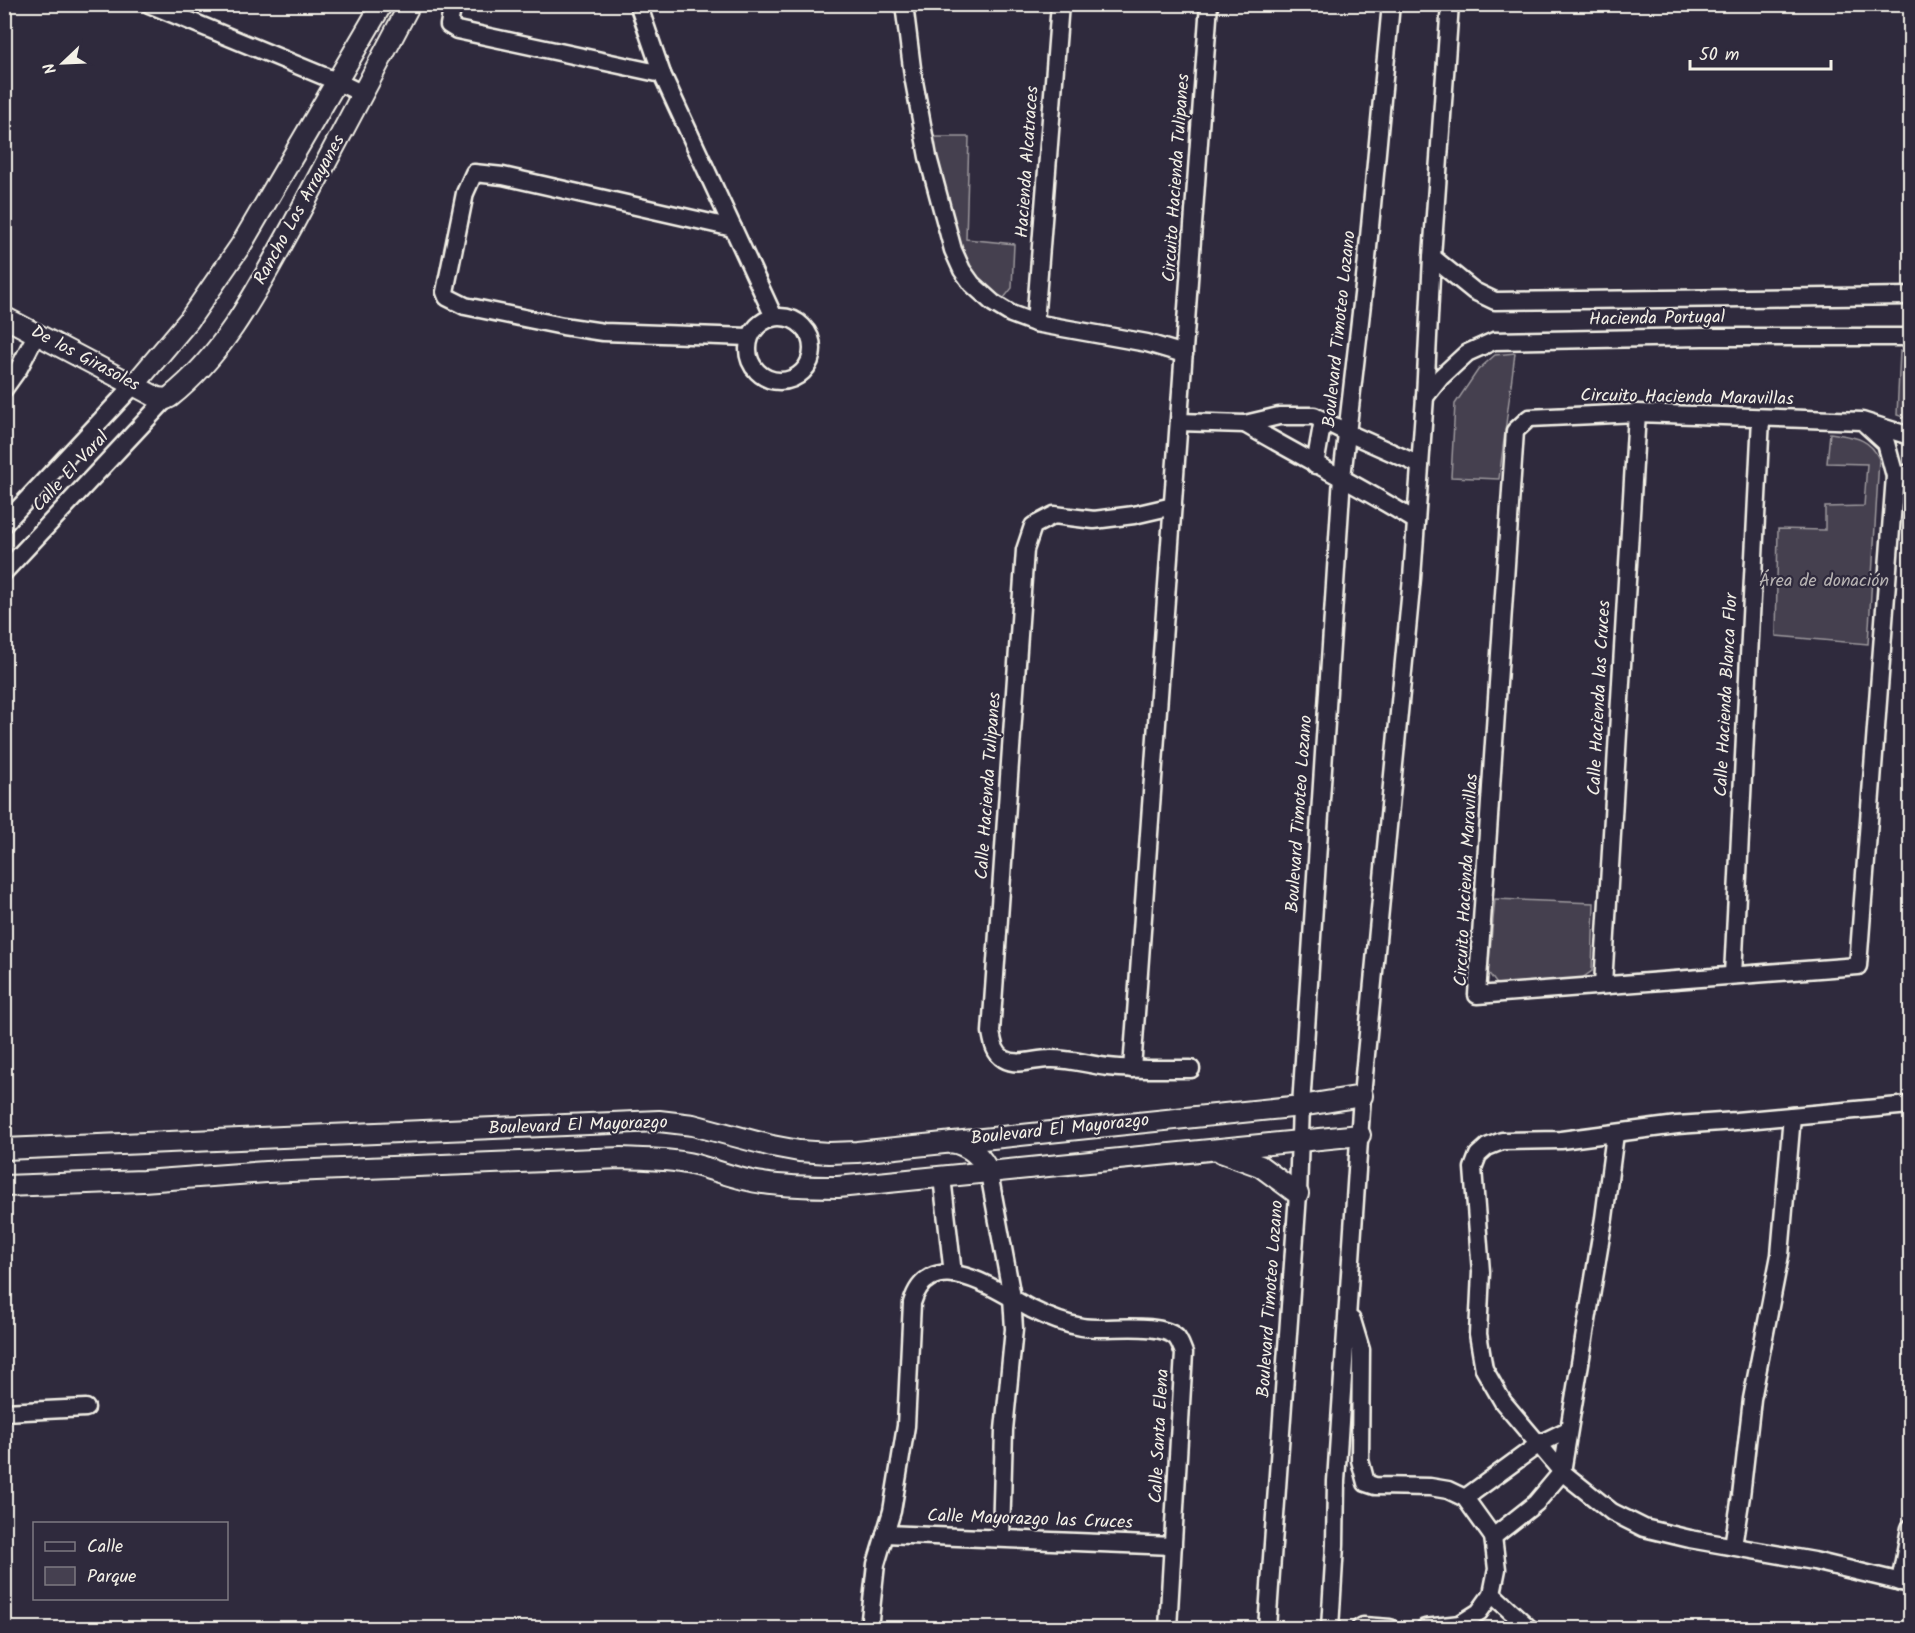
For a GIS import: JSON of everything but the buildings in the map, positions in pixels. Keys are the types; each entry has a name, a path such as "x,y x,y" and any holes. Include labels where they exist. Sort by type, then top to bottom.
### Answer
{"street":[{"path":"149,4 363,94"},
{"name":"Rancho Los Arrayanes","path":"134,385 189,320 241,245 382,4"},
{"name":"Rancho Los Arrayanes","path":"166,399 181,388 207,360 239,318 410,4"},
{"path":"453,4 449,25 458,30 662,74"},
{"path":"638,4 662,74 774,317"},
{"path":"904,4 913,76 928,157 953,250 962,270 983,295 1011,314 1035,323 1147,343 1184,354"},
{"name":"Hacienda Alcatraces","path":"1035,323 1060,4"},
{"name":"Circuito Hacienda Tulipanes","path":"1179,422 1209,4"},
{"name":"Boulevard Timoteo Lozano","path":"1267,1629 1298,1194 1301,1106 1342,477 1366,269 1391,4"},
{"path":"1330,1629 1336,1481 1362,1096 1411,590 1450,4"},
{"path":"733,228 503,176 474,173 465,193 445,292 447,297 465,306 563,326 603,332 750,338"},
{"name":"Hacienda Portugal","path":"1432,257 1474,291 1495,301 1911,296"},
{"name":"De los Girasoles","path":"4,317 158,398 166,399"},
{"path":"774,317 794,320 808,334 811,343 810,363 796,378 777,382 759,374 748,357 747,347 759,324 774,317"},
{"path":"6,384 37,333"},
{"name":"Hacienda Portugal","path":"1425,397 1441,377 1467,353 1494,341 1703,337 1911,337"},
{"name":"Calle El Varal","path":"4,524 134,385"},
{"name":"Calle El Varal","path":"4,572 166,399"},
{"name":"Circuito Hacienda Maravillas","path":"1903,474 1858,966 1477,995 1515,431 1528,418 1637,413 1862,421 1911,436"},
{"name":"Calle Hacienda las Cruces","path":"1603,985 1637,413"},
{"path":"1132,1069 1179,422 1245,424 1262,419 1297,415 1314,416 1420,465"},
{"name":"Calle Hacienda Blanca Flor","path":"1733,975 1761,418"},
{"path":"1315,465 1323,420"},
{"path":"1862,421 1886,443 1903,474"},
{"path":"1245,424 1416,521"},
{"name":"Calle Hacienda Tulipanes","path":"1173,506 1094,520 1054,515 1033,526 1025,550 991,1032 999,1055 1016,1063 1034,1059 1058,1059 1132,1069 1191,1069"},
{"name":"Boulevard El Mayorazgo","path":"4,1149 638,1121 693,1125 799,1151 857,1152 1301,1106 1362,1096"},
{"path":"1911,1105 1677,1125 1560,1140 1502,1142 1487,1147 1478,1155 1473,1168 1481,1272 1478,1334 1484,1369 1503,1402 1562,1473 1612,1512 1644,1528 1690,1539 1814,1561 1905,1583 1911,1528"},
{"path":"1733,1546 1752,1399 1780,1255 1792,1116"},
{"path":"1493,1538 1536,1503 1562,1473 1604,1218 1615,1134"},
{"name":"Boulevard El Mayorazgo","path":"4,1186 142,1181 266,1172 621,1158 694,1164 762,1183 805,1187 838,1186 1216,1151 1360,1135"},
{"path":"951,1142 960,1143 975,1152 986,1165 1012,1297 1014,1329 1004,1430 1001,1538"},
{"path":"1216,1151 1260,1166 1298,1194"},
{"path":"942,1177 953,1274"},
{"name":"Calle Santa Elena","path":"885,1534 892,1512 906,1426 912,1303 922,1283 932,1277 953,1274 968,1276 986,1283 1047,1317 1074,1325 1110,1329 1153,1329 1167,1332 1177,1338 1185,1353 1168,1629"},
{"path":"1348,1310 1361,1350 1360,1460 1366,1483 1375,1486 1430,1487 1448,1490 1465,1498 1493,1538 1497,1569 1492,1594 1479,1612 1463,1626 1425,1629"},
{"path":"4,1412 86,1408"},
{"path":"1465,1498 1501,1474 1539,1444 1568,1430"},
{"path":"869,1629 876,1564 885,1534"},
{"name":"Calle Mayorazgo las Cruces","path":"885,1534 1173,1546"},
{"path":"1492,1594 1529,1629"},
{"path":"1360,1629 1363,1626 1390,1629"}],"green space":[{"path":"924,137 969,137 966,239 1014,244 1012,288 1004,298 986,290 961,258"},
{"path":"1900,351 1910,354 1910,419 1897,415"},
{"path":"1515,353 1499,479 1451,477 1455,404 1478,370 1495,355"},
{"name":"Área de donación","path":"1830,433 1853,437 1865,442 1871,446 1879,459 1868,644 1776,636 1778,529 1825,530 1825,507 1864,506 1867,464 1827,463"},
{"path":"1495,899 1594,903 1592,971 1575,983 1501,986 1496,983 1488,972"}]}
